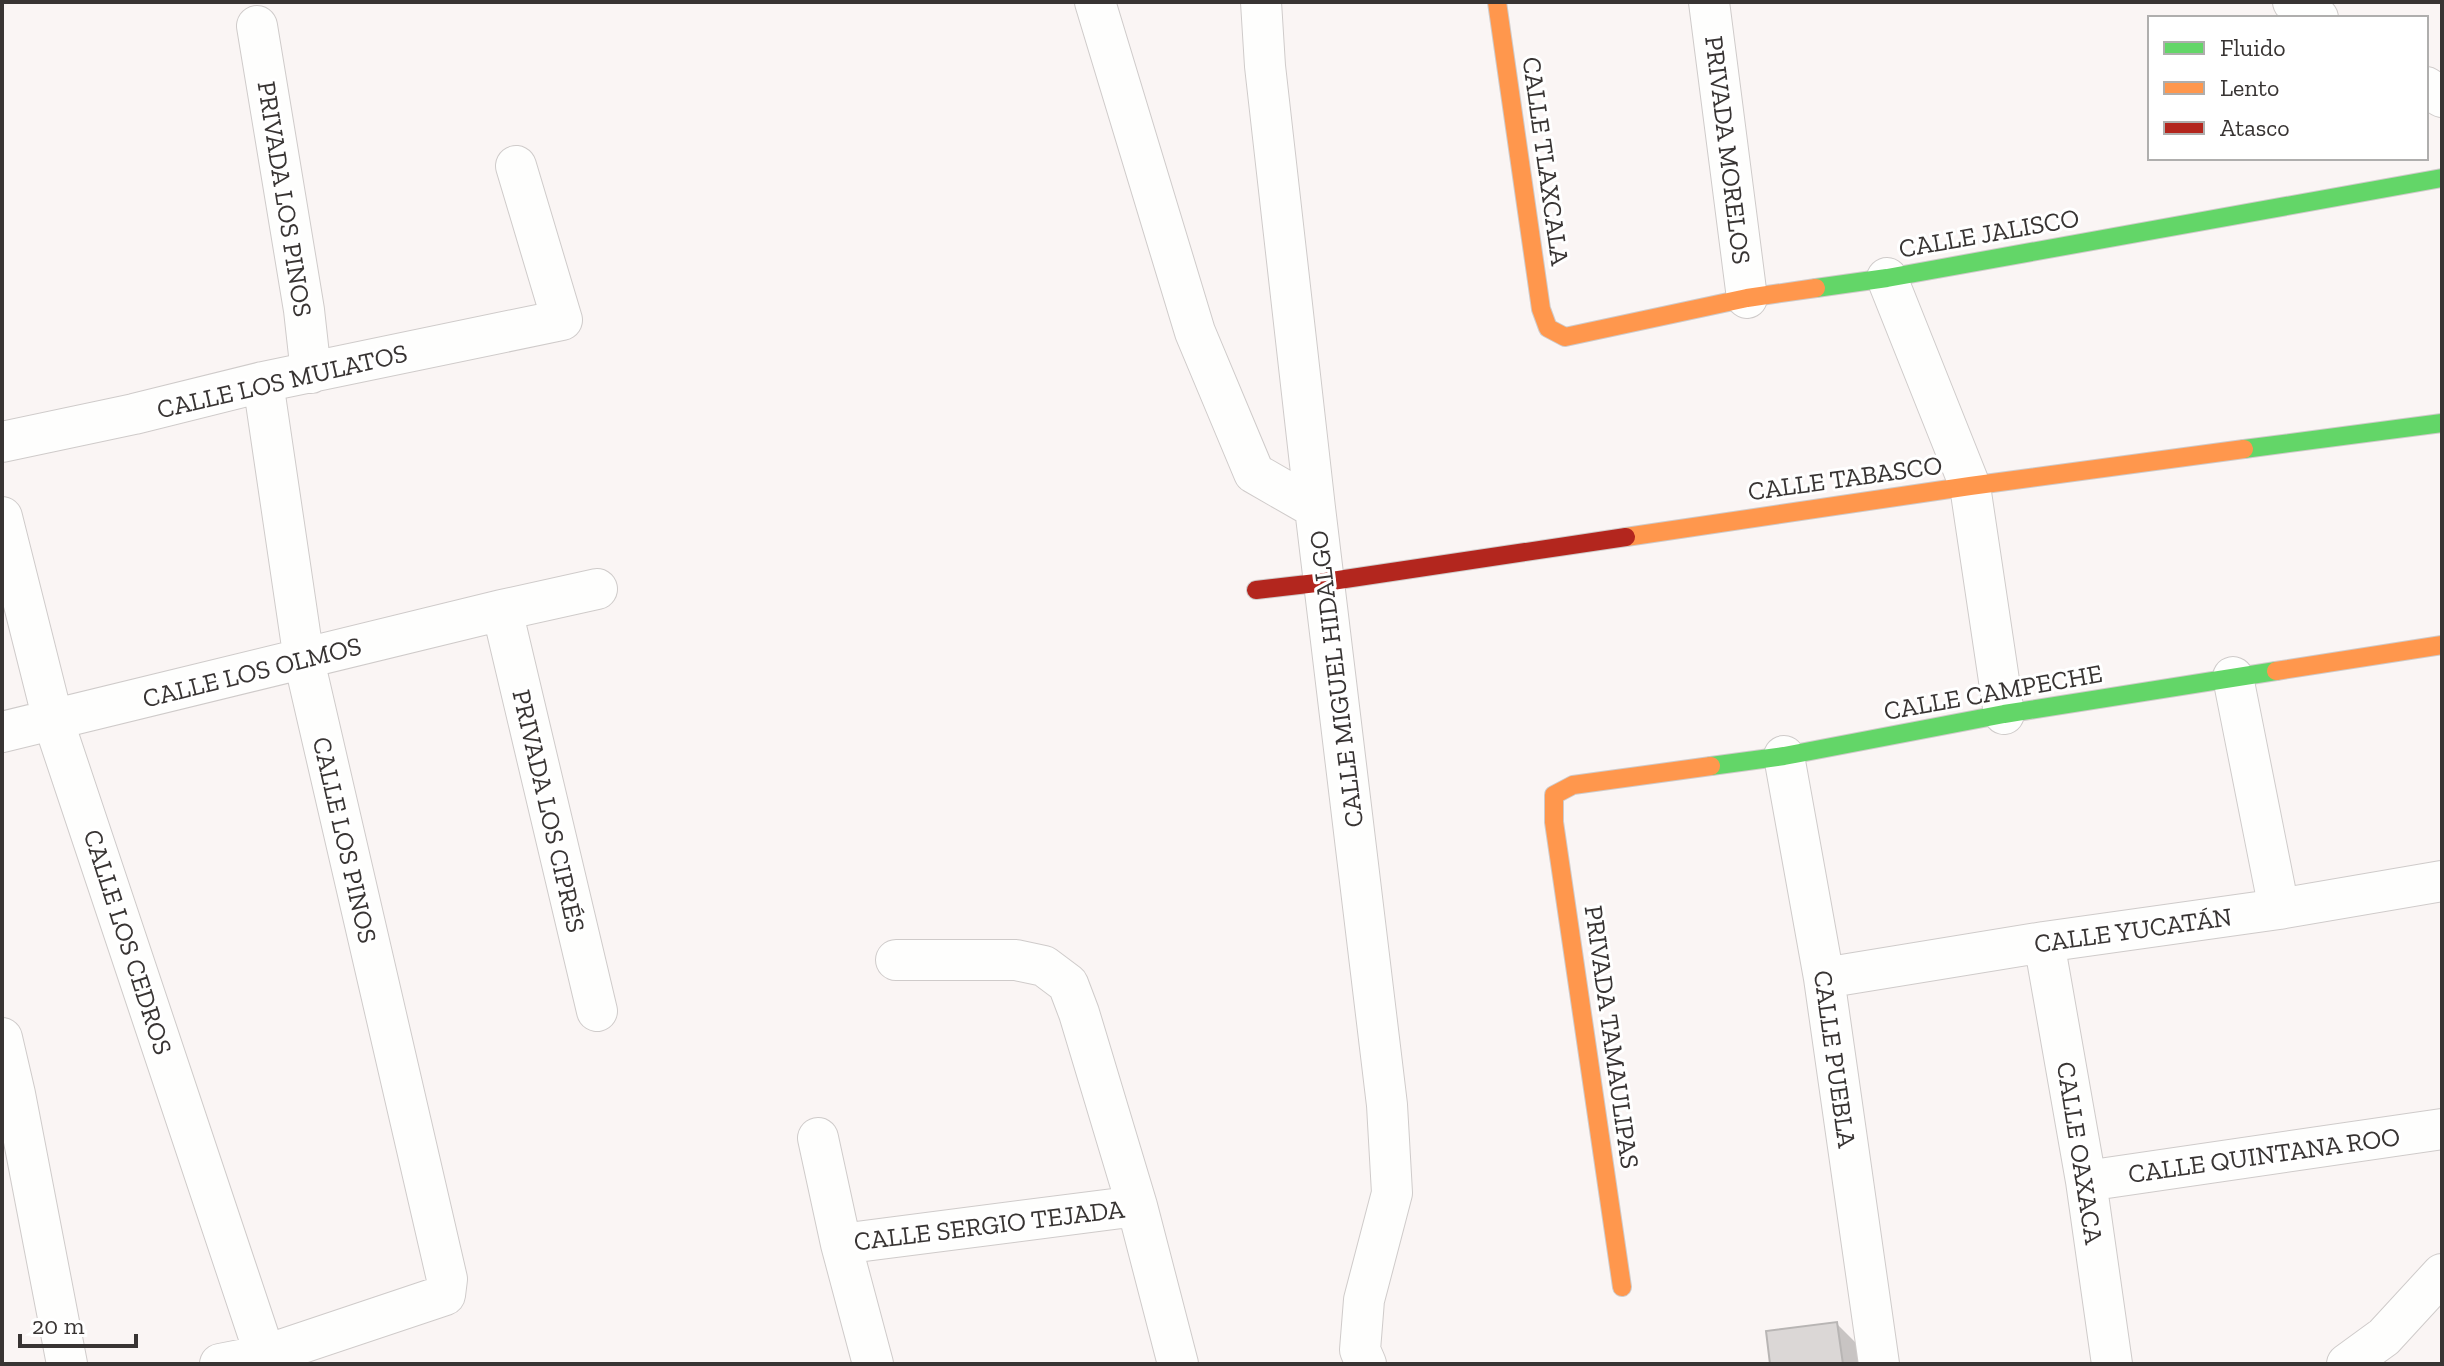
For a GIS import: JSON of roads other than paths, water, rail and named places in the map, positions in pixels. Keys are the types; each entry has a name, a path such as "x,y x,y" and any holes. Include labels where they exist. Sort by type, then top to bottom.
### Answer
{"street":[{"name":"CALLE MIGUEL HIDALGO","path":"1095,2 1195,332 1254,473 1315,508 1387,1105 1392,1193 1364,1300 1360,1350 1366,1364"},
{"path":"1261,2 1265,66 1315,508"},
{"name":"CALLE TLAXCALA","path":"1497,2 1541,309 1548,328"},
{"name":"PRIVADA MORELOS","path":"1709,2 1747,298"},
{"path":"2293,2 2315,16"},
{"name":"PRIVADA LOS PINOS","path":"257,26 304,310 311,373"},
{"name":"CALLE LOS MULATOS","path":"2,442 263,382 562,320 516,166"},
{"name":"CALLE JALISCO","path":"1548,328 1565,337 1747,298 1887,278 2442,178"},
{"path":"1887,278 1970,486 2004,714"},
{"name":"CALLE LOS PINOS","path":"263,382 304,660 447,1279 445,1295 267,1359"},
{"name":"CALLE TABASCO","path":"1256,590 1970,486 2442,423"},
{"name":"CALLE LOS CEDROS","path":"2,517 53,720 267,1359"},
{"name":"CALLE LOS OLMOS","path":"2,732 597,589"},
{"name":"PRIVADA LOS CIPRÉS","path":"502,610 597,1011"},
{"name":"CALLE CAMPECHE","path":"1554,795 1573,785 1784,756 2004,714 2442,645"},
{"path":"2233,677 2279,909"},
{"name":"CALLE PUEBLA","path":"1784,756 1824,978 1879,1364"},
{"name":"PRIVADA TAMAULIPAS","path":"1554,795 1554,822 1622,1287"},
{"name":"CALLE YUCATÁN","path":"1824,978 2442,881"},
{"name":"CALLE OAXACA","path":"2044,942 2086,1181 2112,1364"},
{"path":"896,960 1016,960 1044,966 1068,984 1137,1206 1178,1364"},
{"path":"2,1038 67,1364"},
{"name":"CALLE QUINTANA ROO","path":"2086,1181 2442,1129"},
{"path":"818,1138 841,1244 873,1364"},
{"name":"CALLE SERGIO TEJADA","path":"841,1244 1137,1206"},
{"path":"2347,1364 2384,1337 2442,1274"},
{"path":"220,1364 267,1359"}]}
